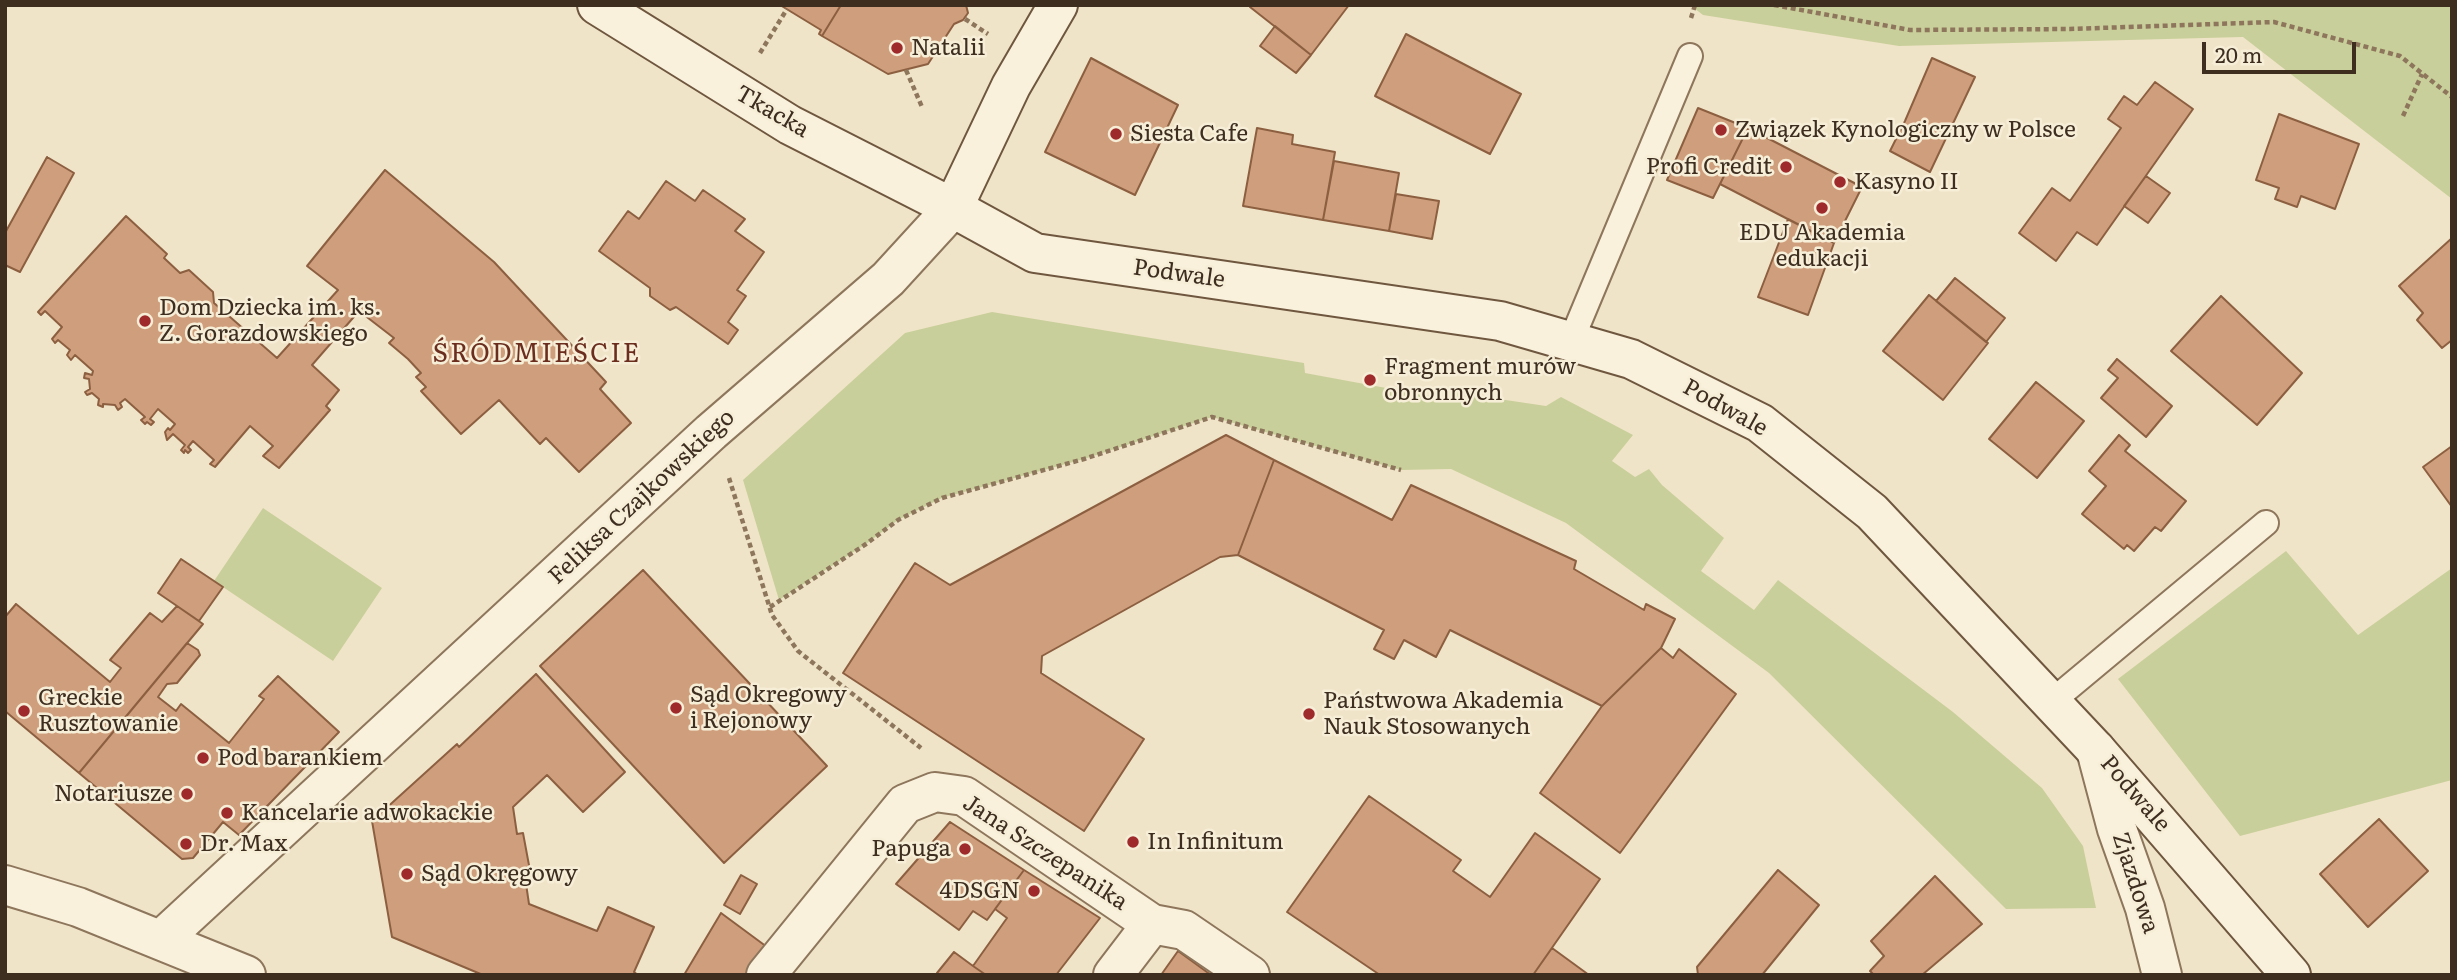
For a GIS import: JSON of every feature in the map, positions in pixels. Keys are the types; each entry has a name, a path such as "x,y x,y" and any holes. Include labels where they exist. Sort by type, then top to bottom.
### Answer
{"street":[{"name":"Tkacka","path":"597,5 790,125 953,208"},
{"name":"Feliksa Czajkowskiego","path":"161,940 711,432 888,279 953,208 1010,86 1058,5"},
{"name":"Podwale","path":"953,208 1035,253 1500,321 1631,359 1760,424 1872,512 2096,750 2291,975"},
{"name":"Zjazdowa","path":"2096,750 2117,829 2145,908 2162,975"},
{"name":"Jana Szczepanika","path":"766,975 905,804 935,792 964,796 1152,923"},
{"path":"5,885 78,907 246,975"},
{"path":"1113,975 1152,923 1184,930 1250,975"}],"lane":[{"path":"1571,341 1690,56"},
{"path":"2050,703 2266,523"}],"path":[{"path":"1774,5 1910,30 2070,29 2274,22 2400,56 2452,97"},
{"path":"766,43 787,9"},
{"path":"965,19 974,26"},
{"path":"906,70 922,107"},
{"path":"2403,116 2422,74"},
{"path":"770,607 898,520 942,498 1084,459 1212,417 1401,470"},
{"path":"727,471 772,615 798,651 928,754"}],"green space":[{"path":"1690,5 2452,5 2452,199 2243,37 1899,46 1703,15"},
{"path":"992,312 1304,363 1305,373 1451,400 1452,392 1546,406 1561,397 1633,435 1612,461 1635,477 1649,469 1662,485 1724,538 1701,571 1754,610 1778,580 1953,712 2042,788 2083,846 2096,908 2006,909 1769,673 1566,523 1451,469 1401,470 1212,417 1084,459 942,498 898,520 779,600 743,480 905,333"},
{"path":"263,508 382,588 333,661 214,581"},
{"path":"2286,551 2358,635 2452,568 2452,780 2240,836 2118,679"}],"building":[{"path":"780,5 841,5 822,36 819,34 821,30"},
{"path":"841,5 966,5 968,13 963,20 954,24 928,64 888,74 822,36"},
{"path":"1349,5 1311,55 1250,7"},
{"path":"1275,26 1311,55 1296,73 1260,46"},
{"path":"1406,34 1521,94 1490,154 1375,96"},
{"path":"1091,58 1178,105 1135,195 1045,152"},
{"path":"1932,58 1975,77 1930,172 1890,151"},
{"path":"2155,82 2193,109 2097,245 2077,232 2056,261 2019,233 2052,188 2070,201 2121,128 2108,119 2124,96 2137,105"},
{"path":"1698,108 1748,128 1713,198 1667,180"},
{"path":"2279,114 2359,144 2335,209 2301,196 2297,207 2275,199 2279,188 2256,180"},
{"path":"1257,128 1293,135 1292,144 1335,152 1323,220 1243,206"},
{"path":"1748,128 1862,187 1834,243 1720,184"},
{"path":"47,157 74,173 20,272 5,265 5,233"},
{"path":"1334,161 1399,173 1389,231 1323,220"},
{"name":"Dom Dziecka im. ks. Z. Gorazdowskiego","path":"385,170 494,262 606,382 600,389 631,423 579,472 546,438 540,444 499,400 461,434 421,391 426,387 416,377 421,373 389,343 394,338 359,311 312,365 339,390 326,406 330,410 279,468 263,456 273,446 250,426 215,467 210,464 214,460 193,441 188,447 191,450 188,453 185,450 184,453 181,450 185,445 173,434 167,440 165,432 175,424 158,409 150,419 154,422 151,425 141,420 145,417 125,399 118,410 115,405 98,405 99,399 92,393 87,395 85,392 90,389 89,379 84,378 85,373 92,375 93,371 75,355 71,360 67,355 70,350 58,340 55,343 52,339 62,327 45,311 41,315 38,312 126,216 167,254 164,258 180,273 189,270 213,292 214,303 277,358 338,290 307,266"},
{"path":"2146,176 2170,193 2148,223 2124,206"},
{"path":"666,181 695,201 703,190 745,219 735,231 764,252 737,290 746,296 728,322 738,330 728,344 676,307 670,310 650,296 650,288 599,251 628,211 639,219"},
{"path":"1396,194 1439,201 1432,239 1389,231"},
{"path":"1788,219 1834,243 1808,315 1758,297"},
{"path":"2452,238 2452,340 2442,348 2417,320 2423,313 2399,286"},
{"path":"1955,278 2005,318 1986,342 1936,301"},
{"path":"1929,295 1988,343 1943,400 1883,351"},
{"path":"2221,296 2302,373 2257,425 2171,351"},
{"path":"2117,359 2172,406 2146,437 2101,398 2118,378 2108,370"},
{"path":"2036,382 2084,421 2037,478 1989,439"},
{"path":"1226,435 1274,460 1238,555 1220,557 1042,656 1041,673 1144,739 1084,831 843,673 915,563 950,585"},
{"path":"2119,435 2130,445 2125,451 2186,501 2161,531 2155,527 2134,551 2127,545 2124,549 2082,514 2106,486 2089,471"},
{"path":"2452,446 2452,507 2423,467"},
{"path":"1274,460 1392,520 1411,485 1576,561 1574,569 1644,610 1646,604 1675,619 1661,648 1602,706 1450,630 1436,657 1404,640 1394,659 1374,649 1384,630 1238,555"},
{"path":"181,559 223,587 199,621 158,593"},
{"name":"Sąd Okregowy i Rejonowy","path":"643,570 827,766 724,863 540,666"},
{"path":"16,604 110,682 121,668 110,660 150,613 162,622 177,606 203,624 79,773 5,711 5,617"},
{"name":"Pod barankiem","path":"187,643 198,650 200,655 177,683 167,684 158,697 176,711 181,704 229,743 264,699 259,696 278,676 339,732 239,835 223,822 193,858 182,859 79,773"},
{"path":"1661,648 1673,658 1679,649 1736,694 1620,853 1540,793 1602,706"},
{"path":"536,674 625,772 583,812 547,775 513,807 517,834 523,833 531,876 525,877 529,904 597,931 608,907 654,927 634,972 638,975 483,975 392,937 372,821 457,744 459,747"},
{"path":"1369,796 1461,860 1453,871 1490,897 1535,833 1600,879 1533,975 1380,975 1287,912"},
{"path":"2379,819 2428,871 2368,927 2320,874"},
{"path":"950,822 1024,870 987,920 973,911 959,930 896,884"},
{"path":"1024,870 1100,918 1056,975 986,975 973,966 1007,918 995,909"},
{"path":"1778,870 1819,905 1762,975 1698,975 1697,967"},
{"path":"741,875 757,884 740,914 724,905"},
{"path":"1935,876 1982,924 1922,975 1874,975 1870,971 1884,956 1871,941"},
{"path":"721,913 767,947 745,975 684,975"},
{"path":"1552,948 1589,975 1533,975"},
{"path":"1178,951 1211,975 1161,975"},
{"path":"954,952 986,975 939,975 937,973"}],"place":[{"name":"Natalii","path":"897,48"},
{"name":"Związek Kynologiczny w Polsce","path":"1721,130"},
{"name":"Siesta Cafe","path":"1116,134"},
{"name":"Profi Credit","path":"1786,167"},
{"name":"Kasyno II","path":"1840,182"},
{"name":"EDU Akademia edukacji","path":"1822,208"},
{"name":"Dom Dziecka im. ks. Z. Gorazdowskiego","path":"145,321"},
{"name":"Fragment murów obronnych","path":"1370,380"},
{"name":"Sąd Okregowy i Rejonowy","path":"676,708"},
{"name":"Greckie Rusztowanie","path":"24,711"},
{"name":"Państwowa Akademia Nauk Stosowanych","path":"1309,714"},
{"name":"Pod barankiem","path":"203,758"},
{"name":"Notariusze","path":"187,794"},
{"name":"Kancelarie adwokackie","path":"227,813"},
{"name":"In Infinitum","path":"1133,842"},
{"name":"Dr. Max","path":"186,844"},
{"name":"Papuga","path":"965,849"},
{"name":"Sąd Okręgowy","path":"407,874"},
{"name":"4DSGN","path":"1034,891"}],"district":[{"name":"ŚRÓDMIEŚCIE","path":"537,354"}]}
